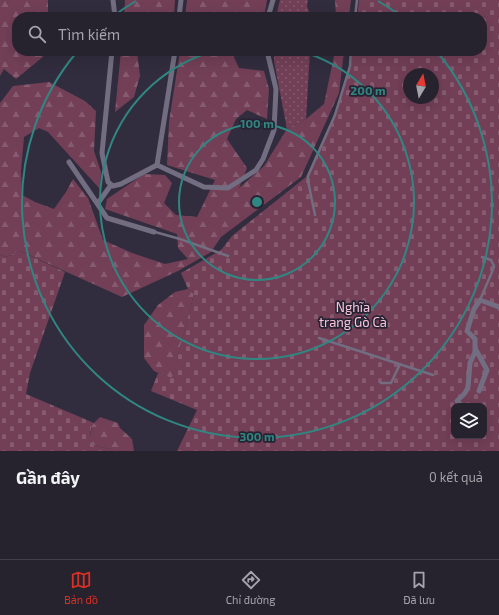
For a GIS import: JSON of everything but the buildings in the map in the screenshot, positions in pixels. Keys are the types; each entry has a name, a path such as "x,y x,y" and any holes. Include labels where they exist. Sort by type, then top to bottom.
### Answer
{"street":[{"path":"114,0 115,12"},
{"path":"180,12 181,0"},
{"path":"269,12 273,0"},
{"path":"112,56 102,153 108,182 113,186 121,184 158,165"},
{"path":"158,165 174,56"},
{"path":"158,165 204,186 228,188 256,170 263,160 274,130 276,89 268,56"},
{"path":"69,162 107,218 154,232"},
{"path":"98,203 110,184"},
{"path":"479,391 487,370 476,350 475,339 467,331 474,309 480,300 499,307"},
{"path":"459,403 458,402 467,390 470,363 476,350"}],"lane":[{"path":"356,12 357,0"},
{"path":"315,215 308,176 335,115 348,72 350,56"},
{"path":"154,232 180,239 228,256"},
{"path":"480,300 494,266 491,260 482,257"},
{"path":"319,338 433,375"},
{"path":"381,383 391,383 400,364"}],"green space":[{"path":"0,0 48,0 48,12 12,12 12,56 44,56 16,79 4,69 0,76"},
{"path":"125,0 175,0 174,12 124,12"},
{"path":"187,0 267,0 265,12 186,12"},
{"path":"280,0 308,0 307,6 309,12 277,12"},
{"path":"335,0 351,0 350,12 336,12"},
{"name":"Nghĩa trang Gò Cà","path":"359,0 499,0 499,451 177,451 197,410 151,391 158,373 172,378 194,294 188,289 181,273 221,250 232,236 306,177 333,117 352,56 487,56 487,12 358,12"},
{"path":"121,56 138,56 140,76 134,97 115,112"},
{"path":"179,56 233,56 239,68 264,71 269,89 267,119 247,110 236,119 227,139 247,168 239,188 264,166 287,129 306,119 324,104 334,56 343,56 339,93 301,177 221,237 211,252 178,271 122,297 20,251 6,257 0,255 0,103 13,86 49,82 85,101 96,111 94,151 101,172 100,189 48,132 39,128 24,137 21,171 22,195 35,202 54,209 73,179 88,198 103,240 132,253 165,264 188,259 178,248 177,234 105,209 107,199 144,174 165,175 172,183 164,203 176,215 197,217 215,180 167,165 169,122"},
{"path":"274,56 310,56 306,119 287,129"},
{"path":"20,251 65,272 30,373 26,394 94,423 90,434 93,445 118,451 0,451 0,255 6,257"},
{"path":"188,289 194,294 172,379 154,371 144,358 144,325 158,305 175,292"},
{"path":"100,417 118,423 120,428 132,439 134,451 118,451 93,445 90,439 92,425"}]}
